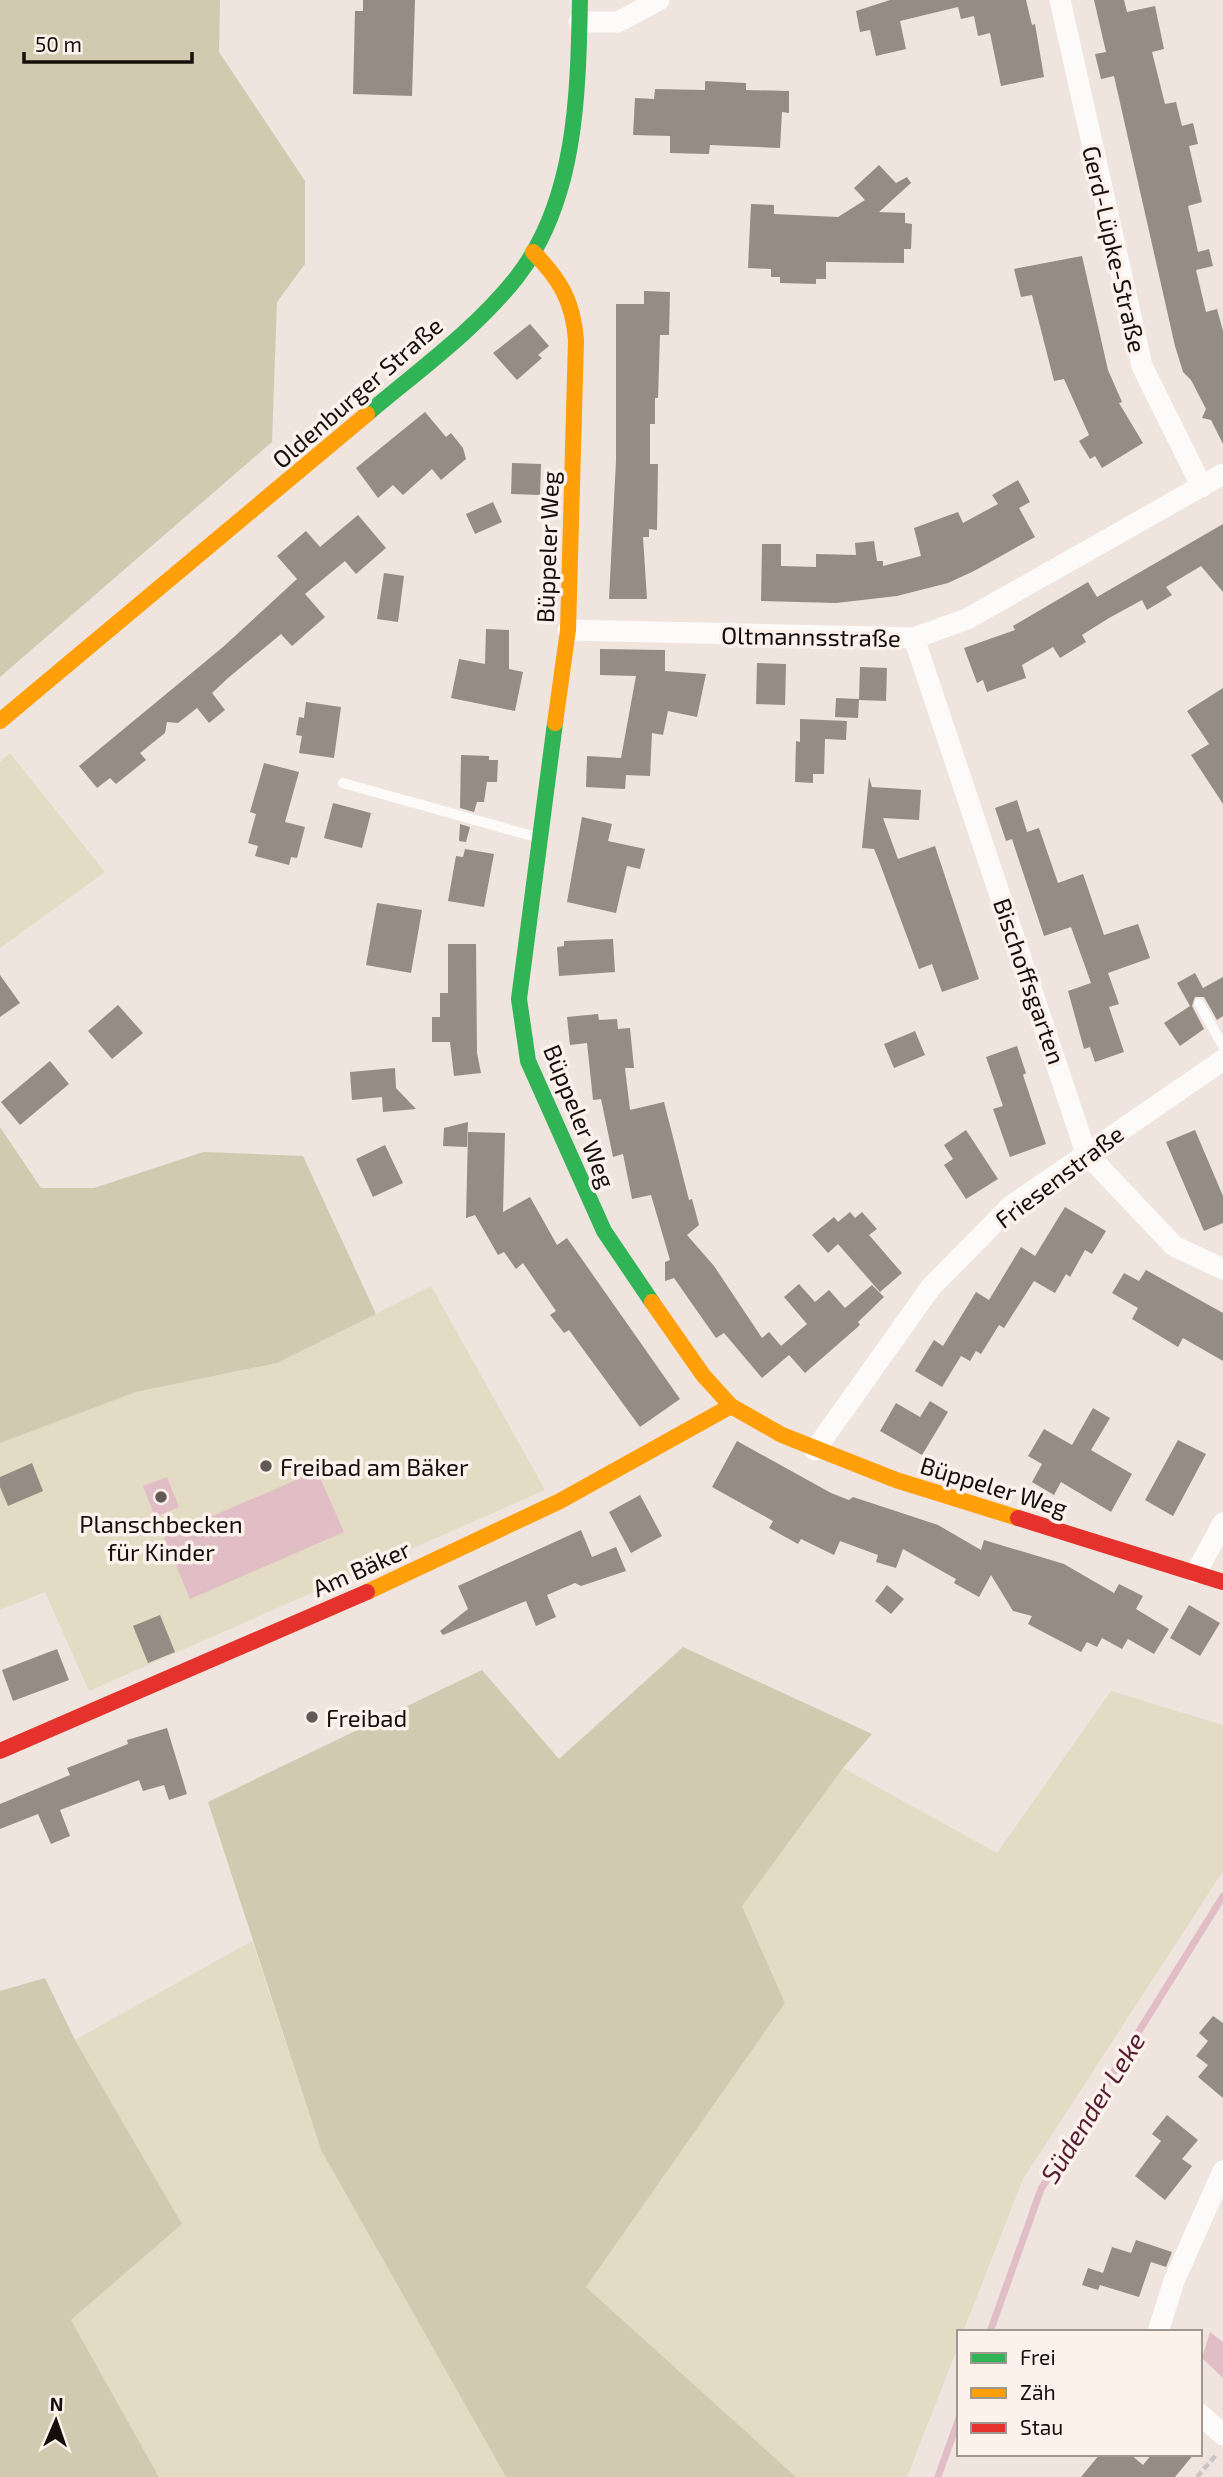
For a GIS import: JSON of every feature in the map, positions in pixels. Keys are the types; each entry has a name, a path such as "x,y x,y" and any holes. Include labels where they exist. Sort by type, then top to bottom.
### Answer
{"street":[{"name":"Oldenburger Straße","path":"0,721 432,359 512,284 533,252 559,192 568,157 578,82 580,0"},
{"path":"579,22 618,22 659,0"},
{"name":"Gerd-Lüpke-Straße","path":"1060,0 1142,366 1202,487"},
{"name":"Büppeler Weg","path":"533,252 563,284 573,306 576,340 568,630 538,838 519,999 528,1061 604,1231 703,1375 731,1406 782,1435 815,1450 896,1479 1223,1582"},
{"name":"Oltmannsstraße","path":"568,630 914,638 967,619 1223,474"},
{"name":"Bischoffsgarten","path":"914,638 1086,1153 1174,1246 1223,1269"},
{"name":"Friesenstraße","path":"815,1450 931,1287 1011,1206 1223,1060"},
{"name":"Am Bäker","path":"0,1751 202,1666 482,1538 562,1500 731,1406"},
{"path":"1196,1573 1223,1523"},
{"path":"1159,2330 1174,2281 1223,2171"},
{"path":"1202,2416 1223,2435"}],"lane":[{"path":"343,783 538,838"},
{"path":"1199,1003 1223,1046"}],"path":[{"path":"1197,2477 1223,2447"}],"shaded area":[{"path":"0,0 220,0 219,52 305,181 305,264 277,302 272,442 0,677"},
{"path":"10,753 105,872 0,948 0,762"},
{"path":"0,1127 41,1188 94,1188 203,1152 303,1156 376,1314 277,1363 136,1392 0,1443"},
{"name":"Freibad am Bäker","path":"431,1286 545,1490 89,1691 45,1592 0,1610 0,1443 136,1392 277,1363"},
{"path":"317,1471 344,1532 190,1599 164,1537"},
{"name":"Planschbecken für Kinder","path":"167,1477 179,1507 155,1517 143,1486"},
{"path":"683,1647 872,1734 843,1768 742,1906 785,2003 586,2287 796,2477 506,2477 321,2150 208,1802 482,1670 559,1759"},
{"path":"1111,1691 1223,1725 1223,1871 1023,2179 964,2330 957,2330 957,2349 907,2477 796,2477 586,2287 785,2003 742,1906 843,1768 997,1853"},
{"path":"252,1941 321,2150 506,2477 159,2477 71,2320 182,2224 75,2040"},
{"path":"45,1978 75,2040 182,2224 71,2320 159,2477 0,2477 0,1991"},
{"path":"1210,2332 1223,2342 1223,2378 1202,2358"}],"building":[{"path":"363,0 415,0 412,96 353,94 355,11 363,11"},
{"path":"890,0 1026,0 1032,25 1035,24 1044,77 1001,86 990,33 978,36 974,16 961,19 958,7 900,21 906,49 876,56 870,30 860,32 856,11"},
{"path":"1094,0 1124,0 1127,12 1155,6 1164,49 1152,52 1165,104 1176,102 1182,126 1193,123 1198,144 1189,146 1202,202 1188,206 1198,252 1209,249 1213,266 1196,270 1206,312 1217,309 1223,331 1223,444 1211,420 1202,418 1206,409 1191,380 1183,372 1175,346 1114,76 1101,79 1095,54 1106,52"},
{"path":"705,81 746,83 746,90 789,91 789,113 782,112 780,148 710,145 709,154 670,153 670,136 633,135 635,98 654,99 655,89 705,90"},
{"path":"879,165 896,183 907,177 911,183 879,212 905,213 905,223 912,224 911,249 904,249 904,263 826,262 826,279 816,279 816,284 780,283 780,277 771,277 771,269 748,268 751,204 774,205 774,214 838,217 865,200 854,188"},
{"path":"1082,256 1108,370 1122,402 1119,403 1143,443 1102,468 1095,456 1090,459 1079,441 1089,435 1064,379 1054,381 1032,295 1021,297 1014,269"},
{"path":"644,291 670,292 669,335 660,335 658,398 655,398 655,424 650,424 650,464 658,464 657,530 649,529 649,537 643,537 647,599 609,599 616,461 616,304 644,304"},
{"path":"530,324 549,346 538,355 542,358 517,380 493,353"},
{"path":"425,412 446,437 451,433 463,448 466,459 441,480 432,469 403,495 393,485 378,498 356,468"},
{"path":"512,463 541,464 540,495 511,494"},
{"path":"1018,480 1030,502 1019,508 1035,537 974,571 948,583 897,596 836,603 761,601 762,544 781,544 781,566 816,567 816,554 856,555 855,543 874,541 877,561 883,561 883,566 921,556 914,528 958,512 963,523 998,504 992,495"},
{"path":"493,502 502,522 475,534 466,514"},
{"path":"358,515 386,548 356,574 345,561 305,594 325,617 292,646 281,634 228,678 212,693 225,710 209,723 197,708 178,723 167,722 165,733 140,753 146,760 116,784 110,778 97,788 79,766 223,647 297,579 277,556 306,531 320,547"},
{"path":"1223,524 1223,592 1201,566 1166,587 1172,595 1147,610 1142,600 1082,635 1086,642 1060,658 1053,647 1022,665 1026,678 987,692 983,680 977,683 964,648 1015,630 1013,626 1088,582 1097,597"},
{"path":"384,573 404,576 398,622 377,619"},
{"path":"486,629 509,630 509,669 523,672 515,711 451,698 459,659 485,664"},
{"path":"600,649 665,650 665,671 706,674 697,717 668,711 663,735 652,733 650,776 626,775 625,789 586,787 587,756 621,758 636,676 600,675"},
{"path":"757,663 786,664 785,705 756,704"},
{"path":"860,667 887,668 886,701 859,700 858,718 835,717 836,698 859,699"},
{"path":"1223,688 1223,804 1191,755 1209,744 1187,711"},
{"path":"306,702 341,707 334,758 299,753 302,736 296,735 299,717 304,718"},
{"path":"800,719 847,721 846,740 825,739 824,774 813,774 813,783 795,782 796,741 800,742"},
{"path":"461,755 489,756 489,760 498,760 497,782 487,782 484,802 477,802 474,812 460,808"},
{"path":"264,763 299,772 285,822 305,827 297,858 291,857 289,865 255,856 258,846 248,843 256,814 250,812"},
{"path":"869,777 872,787 921,790 919,820 883,818 898,859 935,846 979,979 942,992 932,964 919,969 874,849 862,848"},
{"path":"1017,800 1027,832 1039,828 1058,883 1083,874 1104,935 1138,924 1150,958 1108,973 1119,1004 1109,1007 1124,1052 1095,1062 1090,1047 1084,1049 1068,991 1091,983 1071,927 1044,936 1012,839 1006,841 995,808"},
{"path":"333,803 371,813 362,848 324,838"},
{"path":"582,817 612,824 608,841 645,849 640,869 627,866 616,913 567,902"},
{"path":"460,824 470,827 466,842 459,841"},
{"path":"465,849 494,854 484,907 448,901 456,856 463,857"},
{"path":"377,903 422,910 411,973 366,965"},
{"path":"613,939 615,972 559,976 557,947 564,946 564,941"},
{"path":"448,944 476,944 477,1053 481,1073 454,1076 450,1042 432,1042 432,1017 440,1017 440,993 448,993"},
{"path":"1195,973 1203,988 1223,977 1223,1016 1217,1020 1204,997 1195,997 1192,1006 1204,1029 1180,1046 1164,1023 1190,1006 1177,983"},
{"path":"0,975 20,1003 0,1017"},
{"path":"118,1005 143,1033 112,1059 88,1031"},
{"path":"598,1014 599,1020 617,1019 618,1029 630,1028 634,1068 625,1068 630,1110 664,1102 689,1200 692,1199 699,1225 687,1235 714,1266 762,1338 769,1332 781,1346 807,1324 784,1297 799,1284 815,1302 829,1290 845,1308 872,1285 884,1297 858,1322 860,1325 805,1373 789,1355 762,1378 724,1333 716,1338 674,1278 665,1281 665,1262 670,1260 651,1195 632,1199 623,1154 613,1157 601,1099 593,1100 587,1043 570,1045 567,1017"},
{"path":"915,1031 925,1055 894,1068 884,1044"},
{"path":"1017,1046 1026,1073 1023,1075 1046,1144 1010,1157 993,1109 1003,1106 986,1057"},
{"path":"50,1061 69,1084 20,1125 1,1102"},
{"path":"395,1068 396,1088 416,1109 383,1112 382,1097 352,1100 350,1072"},
{"path":"468,1122 467,1147 443,1146 444,1128"},
{"path":"966,1130 998,1179 966,1199 944,1165 953,1159 944,1145"},
{"path":"1195,1130 1223,1196 1223,1223 1204,1231 1166,1142"},
{"path":"468,1132 505,1133 503,1212 530,1197 557,1245 567,1238 680,1399 640,1427 569,1330 564,1333 550,1315 556,1311 523,1263 516,1269 504,1252 498,1255 475,1215 466,1218"},
{"path":"385,1145 403,1183 373,1197 356,1159"},
{"path":"1065,1207 1106,1231 1092,1254 1085,1250 1070,1277 1066,1274 1055,1293 1034,1281 1004,1328 999,1325 981,1354 976,1351 970,1361 961,1356 942,1387 915,1371 934,1340 943,1346 976,1292 989,1300 1021,1247 1035,1256"},
{"path":"850,1212 855,1218 862,1212 877,1229 869,1235 902,1273 880,1292 838,1244 828,1253 812,1235 834,1217 838,1222"},
{"path":"1146,1270 1223,1313 1223,1361 1183,1338 1178,1347 1132,1319 1138,1308 1112,1293 1124,1273 1139,1281"},
{"path":"930,1401 948,1412 922,1455 880,1431 896,1403 920,1417"},
{"path":"1093,1408 1110,1418 1091,1450 1132,1474 1111,1512 1061,1482 1054,1495 1032,1482 1042,1464 1028,1456 1044,1429 1072,1445"},
{"path":"1178,1440 1206,1454 1173,1516 1145,1500"},
{"path":"737,1441 831,1493 849,1500 853,1497 938,1525 981,1550 984,1540 1064,1564 1114,1593 1119,1584 1143,1596 1136,1609 1169,1629 1154,1654 1128,1639 1122,1649 1102,1638 1097,1647 1087,1642 1081,1652 1028,1624 1032,1616 1013,1611 991,1575 979,1597 954,1583 956,1579 903,1549 896,1568 876,1562 878,1555 840,1541 834,1555 801,1539 798,1544 769,1528 773,1521 712,1487"},
{"path":"32,1463 43,1491 8,1506 0,1487 0,1477"},
{"path":"640,1495 662,1536 631,1553 609,1512"},
{"path":"581,1530 592,1557 616,1547 626,1571 581,1586 575,1583 547,1595 556,1617 536,1626 526,1601 443,1635 440,1631 468,1609 458,1586"},
{"path":"887,1585 904,1599 891,1614 875,1601"},
{"path":"1189,1605 1220,1623 1200,1656 1170,1638"},
{"path":"160,1615 175,1652 148,1663 133,1626"},
{"path":"57,1649 69,1680 13,1701 2,1670"},
{"path":"167,1728 187,1794 169,1800 164,1785 143,1791 139,1780 60,1810 70,1836 51,1844 38,1814 0,1829 0,1804 70,1775 67,1768 128,1744 127,1740"},
{"path":"1213,2016 1223,2023 1223,2098 1198,2077 1208,2065 1196,2056 1208,2041 1199,2033"},
{"path":"1167,2115 1198,2140 1182,2159 1192,2166 1165,2200 1135,2176 1161,2141 1152,2134"},
{"path":"1136,2240 1172,2252 1166,2267 1151,2262 1139,2297 1100,2285 1098,2290 1082,2285 1088,2268 1103,2273 1112,2247 1131,2253"},
{"path":"1098,2456 1132,2456 1143,2465 1150,2456 1192,2456 1175,2477 1081,2477"}],"waterway":[{"name":"Südender Leke","path":"991,2330 1041,2189 1223,1896"},
{"name":"Südender Leke","path":"938,2477 957,2424"}],"traffic: fast":[{"path":"367,414 483,315 517,277 537,247 563,180 570,144 578,72 580,0"},
{"path":"555,723 519,999 528,1061 604,1231 652,1302"}],"traffic: slow":[{"path":"533,252 564,292 572,314 576,340 568,630 555,723"},
{"path":"0,721 367,414"},
{"path":"652,1302 703,1375 731,1406 782,1435 896,1480 1018,1518"},
{"path":"367,1592 560,1501 731,1406"}],"traffic: jam":[{"path":"1018,1518 1223,1582"},
{"path":"0,1751 367,1592"}],"place":[{"name":"Freibad am Bäker","path":"266,1466"},
{"name":"Planschbecken für Kinder","path":"161,1497"},
{"name":"Freibad","path":"312,1717"}]}
